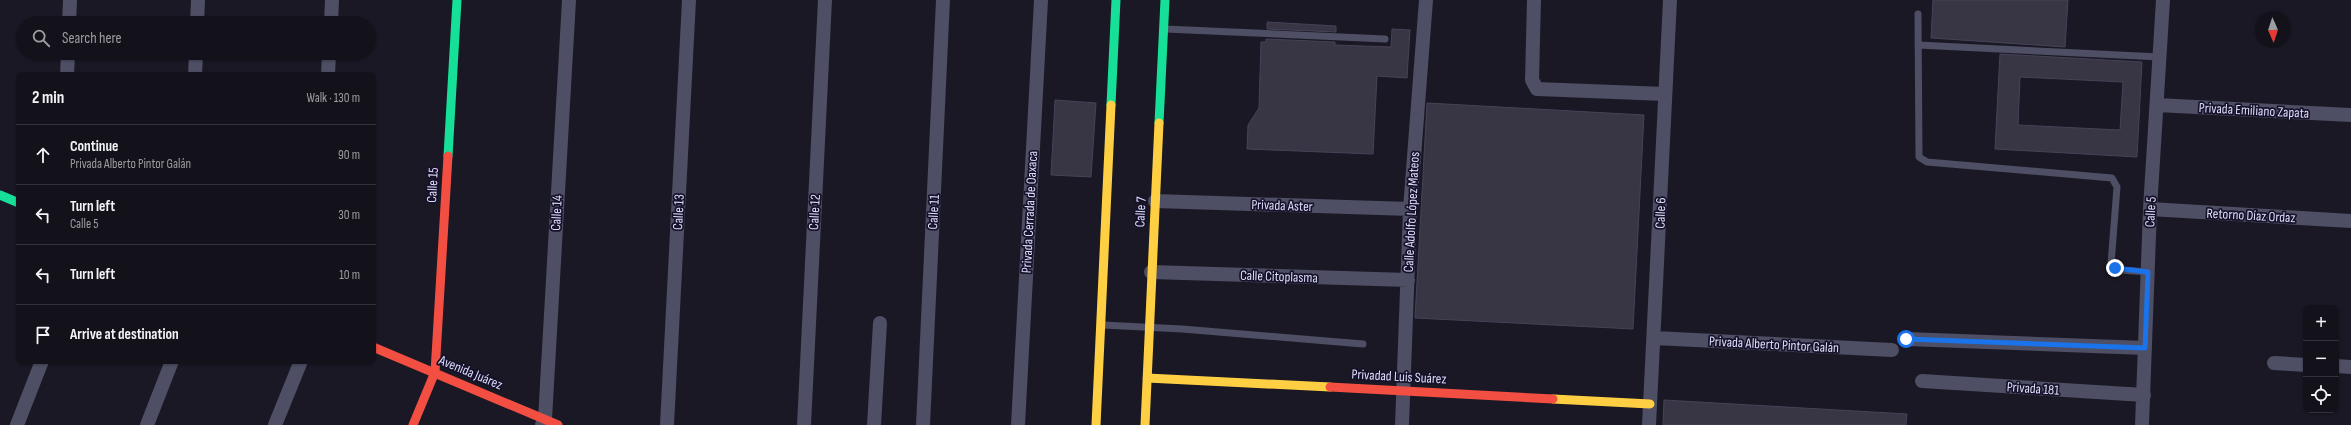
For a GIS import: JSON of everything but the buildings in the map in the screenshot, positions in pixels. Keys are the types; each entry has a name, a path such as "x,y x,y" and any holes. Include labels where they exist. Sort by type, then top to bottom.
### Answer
{"street":[{"path":"69,16 70,0"},
{"path":"197,16 198,0"},
{"path":"331,16 332,0"},
{"name":"Calle 15","path":"413,425 435,372 457,0"},
{"name":"Calle 14","path":"543,422 569,0"},
{"name":"Calle 13","path":"667,425 689,0"},
{"name":"Calle 12","path":"804,425 824,0"},
{"name":"Calle 11","path":"923,425 943,0"},
{"name":"Privada Cerrada de Oaxaca","path":"1018,425 1041,0"},
{"path":"1096,425 1116,0"},
{"name":"Calle 7","path":"1145,425 1165,0"},
{"name":"Calle Adolfo López Mateos","path":"1402,425 1410,210 1426,0"},
{"path":"1534,0 1532,80 1537,89 1665,94"},
{"name":"Calle 6","path":"1649,425 1655,338 1670,0"},
{"name":"Calle 5","path":"2142,425 2150,209 2163,0"},
{"path":"67,72 68,60"},
{"path":"195,72 196,60"},
{"path":"328,72 329,60"},
{"name":"Privada Emiliano Zapata","path":"2157,105 2351,114"},
{"path":"0,196 16,202"},
{"name":"Privada Aster","path":"1155,201 1410,210"},
{"name":"Retorno Díaz Ordaz","path":"2150,209 2351,221"},
{"name":"Calle Citoplasma","path":"1152,272 1408,280"},
{"path":"874,425 880,323"},
{"name":"Privada Alberto Pintor Galán","path":"1655,338 1892,350"},
{"path":"1906,339 2145,348"},
{"name":"Avenida Juárez","path":"376,348 435,372 543,422 558,425"},
{"path":"2274,363 2303,365"},
{"path":"17,425 41,364"},
{"path":"147,425 171,364"},
{"path":"275,425 300,364"},
{"path":"2339,366 2351,367"},
{"name":"Privadad Luis Suárez","path":"1147,378 1403,390 1650,404"},
{"name":"Privada 181","path":"1922,381 2144,395"}],"lane":[{"path":"1918,14 1918,152 1923,161 2112,178 2117,187 2111,264 2120,270 2148,272"},
{"path":"1163,29 1384,39"},
{"path":"1918,45 2160,57"},
{"path":"1101,325 1182,329 1363,344"}],"traffic: fast":[{"path":"448,156 457,0"},
{"path":"1111,105 1116,0"},
{"path":"1159,123 1165,0"},
{"path":"0,195 16,202"}],"traffic: slow":[{"path":"1096,425 1111,105"},
{"path":"1145,425 1159,123"},
{"path":"1147,378 1330,387"},
{"path":"1553,399 1650,404"}],"traffic: jam":[{"path":"413,425 435,372 448,156"},
{"path":"376,348 558,425"},
{"path":"1330,387 1553,399"}],"route":[{"path":"1906,339 2145,348 2148,272 2120,270 2115,268"}]}
